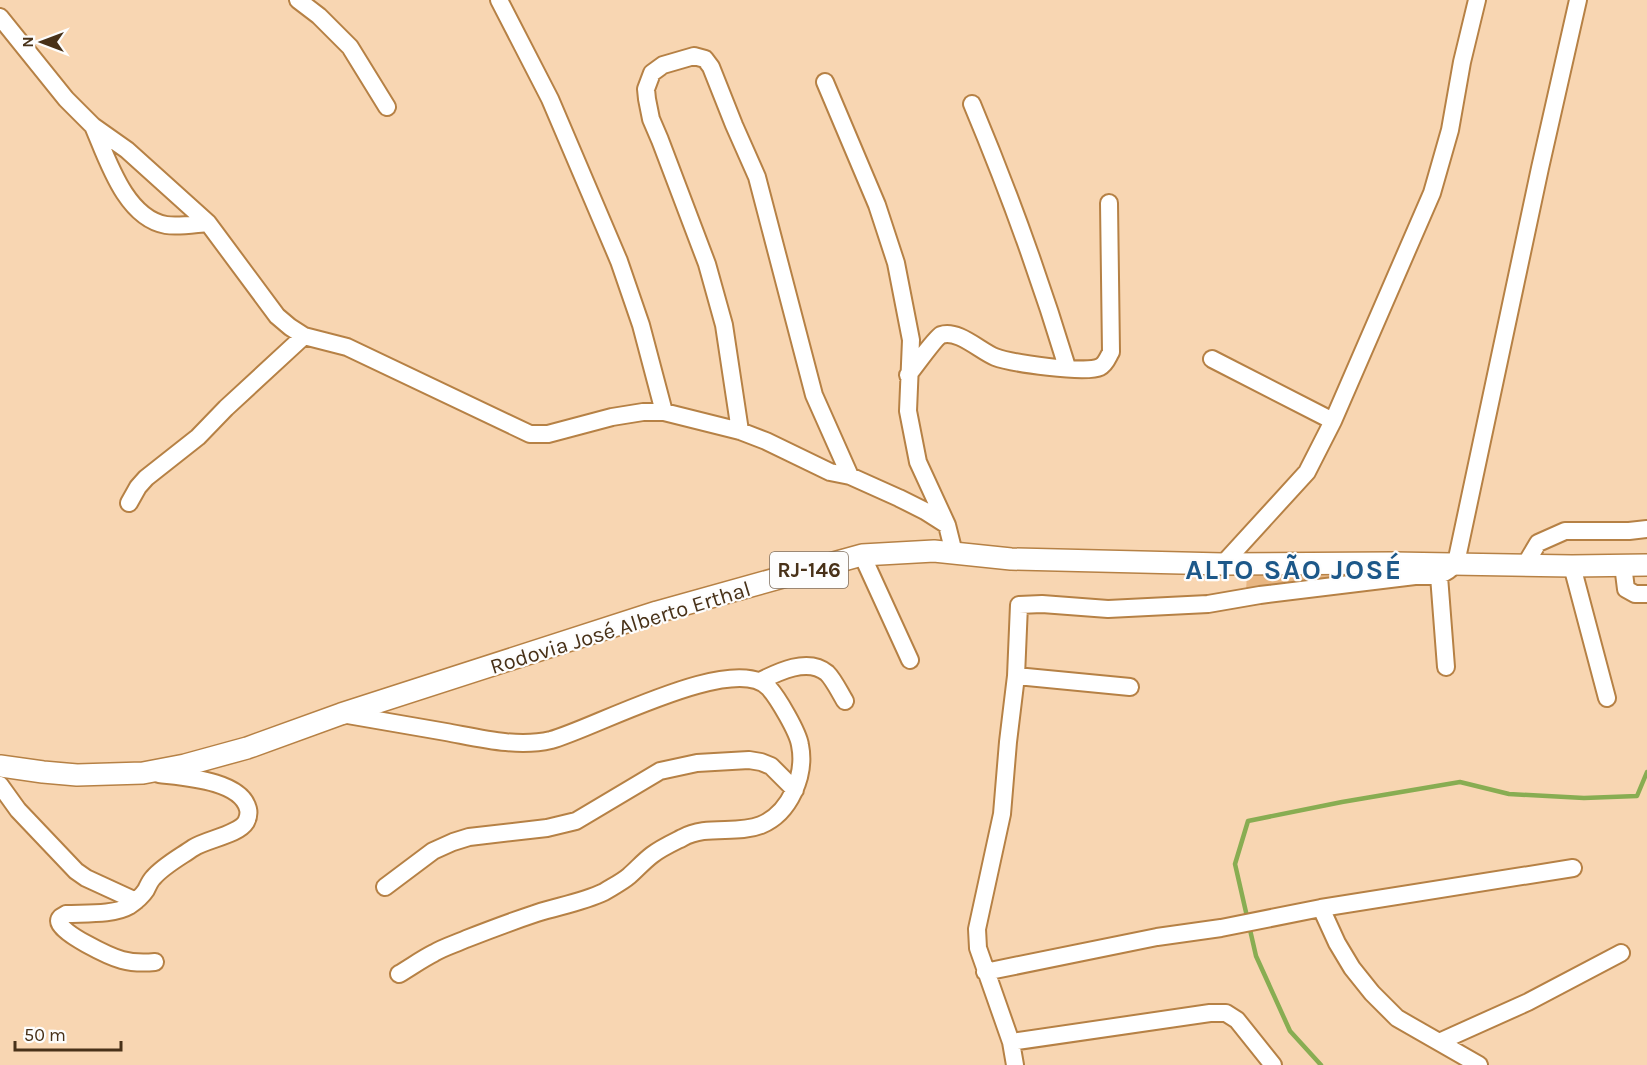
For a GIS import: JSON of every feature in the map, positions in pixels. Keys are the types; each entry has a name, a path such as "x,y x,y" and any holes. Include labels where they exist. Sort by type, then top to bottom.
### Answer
{"main road":[{"name":"Rodovia José Alberto Erthal","path":"0,765 77,775 143,773 185,765 247,748 341,714 657,612 862,555 934,551 1011,559 1447,569 1525,565 1647,565"}],"street":[{"path":"298,0 319,16 350,47 387,107"},
{"path":"499,0 550,99 620,261 641,326 664,412"},
{"path":"1223,564 1307,472 1333,421 1431,193 1450,130 1462,62 1477,0"},
{"path":"1446,667 1447,569 1578,0"},
{"path":"0,17 66,99 93,126 127,150 208,223 277,316 304,336 347,347 530,434 548,434 633,413 664,412 740,431 830,472 850,476 899,498 947,525"},
{"path":"740,431 724,325 707,264 651,119 647,99 646,89 652,73 663,65 694,56 705,59 711,67 757,177 814,395 850,476"},
{"path":"825,82 877,205 896,263 911,340 908,411 918,462 947,525 954,553"},
{"path":"972,104 1019,223 1049,307 1067,368"},
{"path":"93,126 121,187 141,212 165,225 208,223"},
{"path":"908,375 936,338 947,334 963,339 995,357 1023,364 1086,369 1102,366 1111,352 1109,202"},
{"path":"129,503 146,478 198,437 304,336"},
{"path":"1212,359 1333,421"},
{"path":"1525,565 1538,543 1565,531 1647,529"},
{"path":"862,555 910,660"},
{"path":"1623,565 1626,589 1635,594 1647,594"},
{"path":"1572,566 1607,698"},
{"path":"1015,1065 1011,1042 978,948 977,929 1002,814 1016,676 1019,605 1042,604 1108,609 1208,604 1260,595 1415,576 1447,569"},
{"path":"760,681 783,669 796,667 820,669 828,674 845,701"},
{"path":"1016,676 1130,687"},
{"path":"341,714 518,743 549,740 691,686 730,678 746,678 760,681 768,688 782,707 800,744 800,770 795,790 771,820 759,826 692,833 652,855 627,878 605,891 590,898 488,930 435,952 399,974"},
{"path":"384,887 433,851 453,842 468,837 547,828 576,821 660,771 697,763 749,759 771,766 795,790"},
{"path":"143,773 207,781 233,790 246,802 249,812 245,823 235,831 201,843 152,878 146,890 129,906 117,911 66,914 59,921 72,934 99,952 137,963 155,962"},
{"path":"0,784 30,824 76,871 136,901"},
{"path":"985,972 1157,937 1573,868"},
{"path":"1321,908 1352,968 1372,993 1397,1018 1479,1065"},
{"path":"1439,1041 1528,1002 1621,953"},
{"path":"1011,1042 1210,1013 1226,1013 1237,1020 1273,1065"}],"shaded area":[{"path":"1247,573 1380,577 1246,592"}],"waterway":[{"path":"1321,1065 1290,1031 1256,956 1235,864 1248,821 1460,782 1509,794 1584,798 1637,796 1647,772"}],"district":[{"name":"ALTO SÃO JOSÉ","path":"1294,569"}]}
